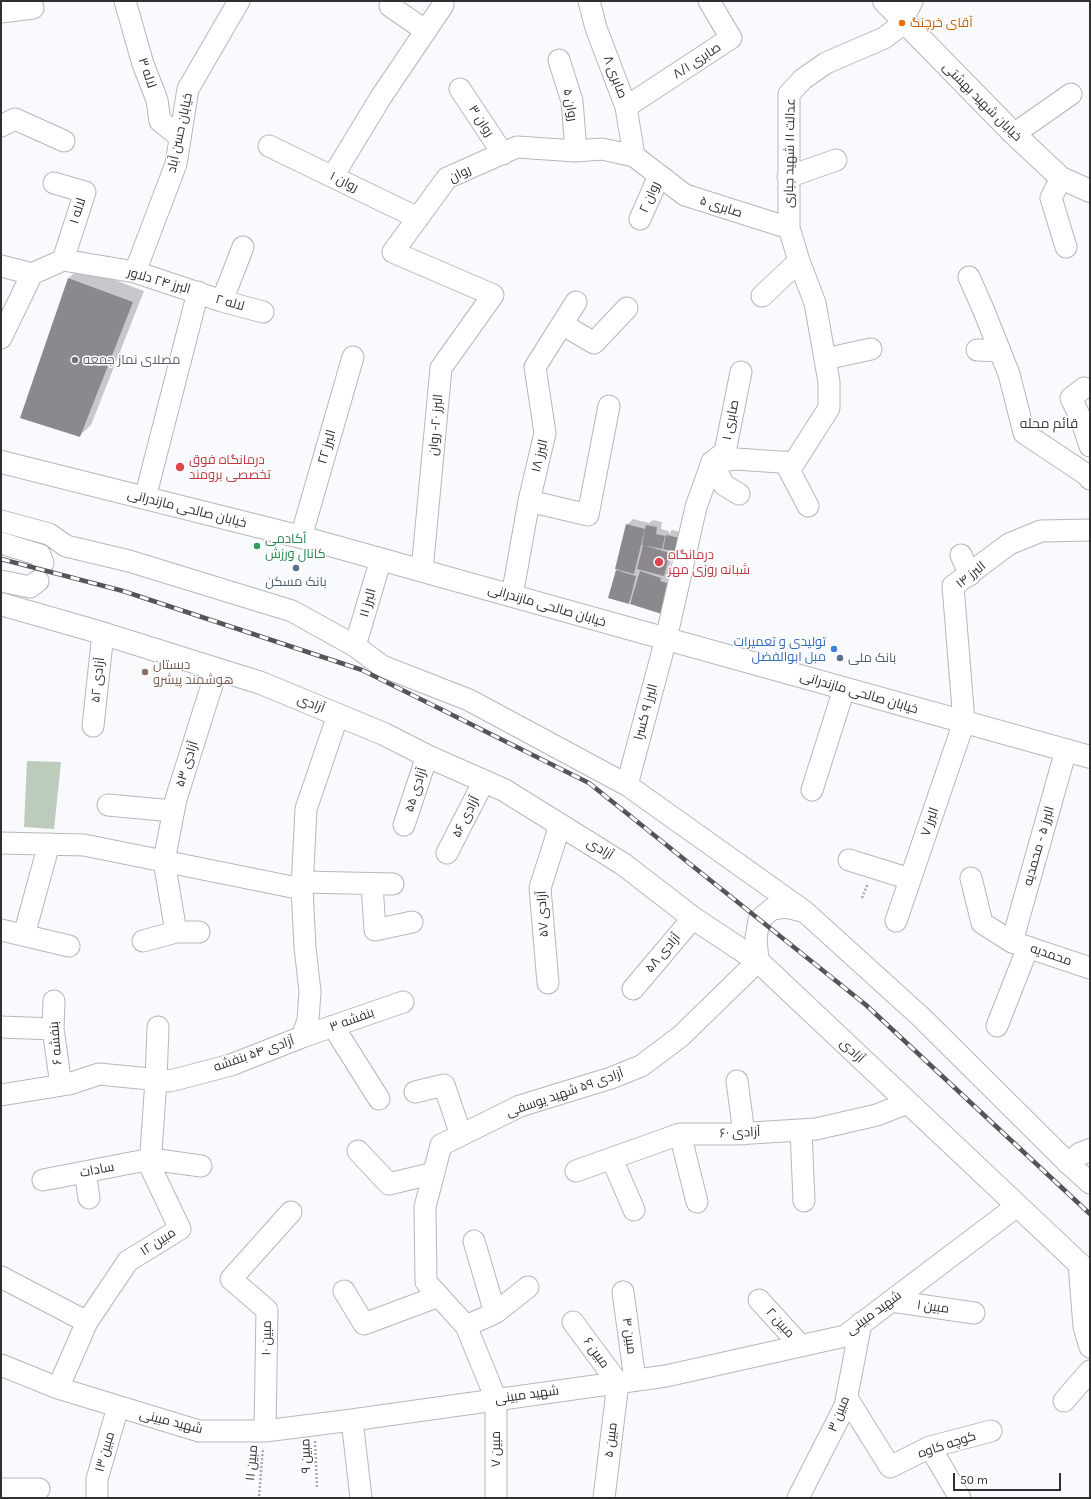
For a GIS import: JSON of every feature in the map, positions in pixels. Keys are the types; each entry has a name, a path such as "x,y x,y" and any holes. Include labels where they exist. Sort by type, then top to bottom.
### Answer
{"main road":[{"name":"خیابان شهید بهشتی","path":"884,1 1014,134 1060,178 1090,191"},
{"name":"خیابان صالحی مازندرانی","path":"1,462 301,537 1090,757"},
{"name":"آزادی","path":"1,604 103,633 261,683 384,734 427,756 504,790 560,824 624,864 694,918 758,961 1084,1269"},
{"path":"1068,1163 1080,1154 1090,1150"}],"street":[{"name":"لاله ۳","path":"125,1 143,64 156,100 160,121 180,137"},
{"name":"خیابان حسن آباد","path":"135,272 176,164 188,89 239,1"},
{"name":"صابری ۸","path":"589,1 596,28 626,107 634,156"},
{"name":"صابری ۸/۱","path":"626,107 732,38 708,1"},
{"path":"903,22 912,1"},
{"path":"333,176 381,97 443,5"},
{"path":"390,6 426,31"},
{"path":"1,12 33,8"},
{"name":"عدالت ۱۱ شهید جباری","path":"785,462 794,463 829,408 829,382 815,303 799,261 789,228 789,94 803,79 826,63 884,38 903,22"},
{"name":"روان ۵","path":"560,60 572,101 576,151"},
{"name":"روان ۳","path":"460,89 503,154"},
{"path":"1014,134 1071,94"},
{"path":"1,126 15,119 64,140"},
{"name":"روان ۱","path":"269,146 418,218"},
{"name":"روان","path":"494,295 393,252 447,178 517,147 576,151 602,149 634,156 659,176"},
{"path":"788,177 836,160"},
{"name":"روان ۲","path":"640,219 659,176"},
{"name":"صابری ۵","path":"659,176 685,195 789,228"},
{"path":"1060,178 1051,198 1066,247"},
{"name":"لاله ۱","path":"54,183 85,192 63,260"},
{"path":"222,301 243,247"},
{"path":"1,266 32,274 63,260"},
{"name":"البرز ۲۴ دلاور","path":"63,260 135,272 198,292 145,498"},
{"path":"762,296 799,261"},
{"path":"1,338 32,274"},
{"path":"969,277 1009,374 1024,433 1088,477 1090,455"},
{"name":"لاله ۲","path":"198,292 222,301 263,312"},
{"name":"البرز ۲۰- روان","path":"422,571 442,368 494,295"},
{"name":"البرز ۱۸","path":"512,596 529,501 545,433 535,367 576,302"},
{"path":"562,324 594,343 627,308"},
{"path":"825,359 871,349"},
{"path":"977,350 1000,351"},
{"name":"البرز ۲۲","path":"301,537 353,357"},
{"name":"صابری ۱","path":"712,462 725,452 741,372"},
{"path":"1084,388 1071,398 1081,419 1090,446"},
{"path":"529,501 588,515 609,406"},
{"path":"740,494 724,485 712,462 736,459 785,462 808,506"},
{"name":"البرز ۹ کسرا","path":"627,785 666,639 696,507 712,462"},
{"path":"1,521 49,534 66,546 129,561 292,611 356,646 382,666 469,700 627,785 804,911 921,1017 1090,1183"},
{"name":"البرز ۱۴","path":"964,722 949,586 970,574 1009,544 1041,531 1090,530"},
{"path":"1,543 40,555 40,572 30,587 1,581"},
{"path":"961,555 970,574"},
{"name":"البرز ۱۱","path":"356,646 381,560"},
{"name":"آزادی ۵۲","path":"93,726 103,633"},
{"name":"آزادی ۵۳","path":"164,861 176,799 217,669"},
{"path":"812,790 844,689"},
{"name":"آزادی ۵۴ بنفشه","path":"1,1095 61,1085 99,1074 170,1081 231,1064 302,1038 308,1020 310,992 305,946 302,885 306,809 338,715"},
{"name":"البرز ۷","path":"896,922 964,722"},
{"name":"البرز ۵ - محمدیه","path":"997,1026 1020,945 1066,750"},
{"name":"آزادی ۵۵","path":"404,825 427,756"},
{"name":"آزادی ۵۶","path":"447,853 484,781"},
{"path":"108,805 174,811"},
{"name":"آزادی ۵۷","path":"548,983 540,888 560,824"},
{"path":"1,843 84,845 164,861 302,885 383,884 374,930 412,922"},
{"path":"24,935 49,844"},
{"path":"849,860 910,880"},
{"path":"164,861 176,932"},
{"name":"محمدیه","path":"971,878 982,923 1020,945 1090,968"},
{"path":"758,961 756,938 760,920 772,909 786,906 804,911"},
{"name":"آزادی ۵۸","path":"633,989 694,918"},
{"path":"1,930 69,946"},
{"path":"143,941 176,932 199,932"},
{"name":"آزادی ۵۹ شهید یوسفی","path":"496,1400 466,1326 426,1282 425,1207 441,1145 520,1106 611,1078 641,1066 681,1036 758,961"},
{"name":"بنفشه ۶","path":"54,1001 53,1029 61,1085"},
{"name":"بنفشه ۳","path":"302,1038 403,1002"},
{"path":"333,1026 379,1099"},
{"path":"1,1027 53,1029"},
{"name":"مبین ۱۲","path":"58,1388 87,1322 128,1261 180,1229 150,1166 158,1027"},
{"path":"737,1081 744,1134"},
{"path":"415,1092 444,1085 461,1135"},
{"name":"آزادی ۶۰","path":"576,1171 680,1134 744,1134 816,1129 877,1115 907,1103"},
{"path":"801,1130 804,1201"},
{"path":"680,1134 697,1202"},
{"path":"358,1151 388,1184 434,1173"},
{"name":"سادات","path":"43,1180 151,1159 202,1166"},
{"path":"612,1159 634,1210"},
{"path":"85,1172 89,1198"},
{"name":"شهید مبینی","path":"1,1366 58,1388 199,1431 265,1431 666,1376 845,1336 1017,1206"},
{"name":"مبین ۱۰","path":"265,1431 267,1310 232,1279 291,1212"},
{"path":"474,1241 495,1313"},
{"path":"1084,1269 1084,1327 1090,1347"},
{"path":"1,1277 87,1322"},
{"path":"466,1326 495,1313 528,1287"},
{"path":"344,1291 364,1324 439,1296"},
{"name":"مبین ۴","path":"623,1292 627,1382"},
{"name":"مبین ۲","path":"759,1300 801,1346"},
{"name":"مبین ۱","path":"891,1301 974,1313"},
{"name":"مبین ۶","path":"573,1322 627,1382"},
{"name":"مبین ۳","path":"798,1498 845,1406 861,1323"},
{"path":"1064,1401 1090,1371"},
{"name":"مبین ۵","path":"604,1498 627,1382"},
{"name":"کوچه کاوه","path":"847,1398 890,1467 930,1447 991,1431"},
{"name":"مبین ۷","path":"496,1400 496,1498"},
{"name":"مبین ۱۳","path":"97,1498 97,1479 118,1407"},
{"path":"352,1420 361,1498"},
{"path":"930,1447 960,1498"},
{"path":"1,1489 39,1489"}],"path":[{"name":"مبین ۹","path":"315,1424 317,1487"},
{"name":"مبین ۱۱","path":"259,1496 265,1431"}],"green space":[{"path":"27,761 61,762 54,829 24,827"}],"building":[{"name":"مصلای نماز جمعه","path":"68,278 133,302 80,437 20,418"},
{"path":"626,524 645,529 634,574 615,569"},
{"path":"646,525 657,527 656,534 665,536 662,549 642,545"},
{"path":"666,535 685,539 682,553 663,549"},
{"path":"643,545 670,553 664,576 637,569"},
{"path":"616,570 636,576 629,604 608,598"},
{"path":"640,571 661,578 660,581 673,585 665,615 630,604"}],"railway":[{"path":"1,559 123,591 362,670 589,783 866,1005 1090,1214"}],"place":[{"name":"آقای خرچنگ","path":"902,23"},
{"name":"مصلای نماز جمعه","path":"75,360"},
{"name":"درمانگاه فوق تخصصی برومند","path":"180,467"},
{"name":"آکادمی کانال ورزش","path":"257,546"},
{"name":"درمانگاه شبانه روزی مهر","path":"659,562"},
{"name":"بانک مسکن","path":"296,568"},
{"name":"تولیدی و تعمیرات مبل ابوالفضل","path":"834,649"},
{"name":"بانک ملی","path":"840,658"},
{"name":"دبستان هوشمند پیشرو","path":"145,672"}],"district":[{"name":"قائم محله","path":"1049,424"}]}
